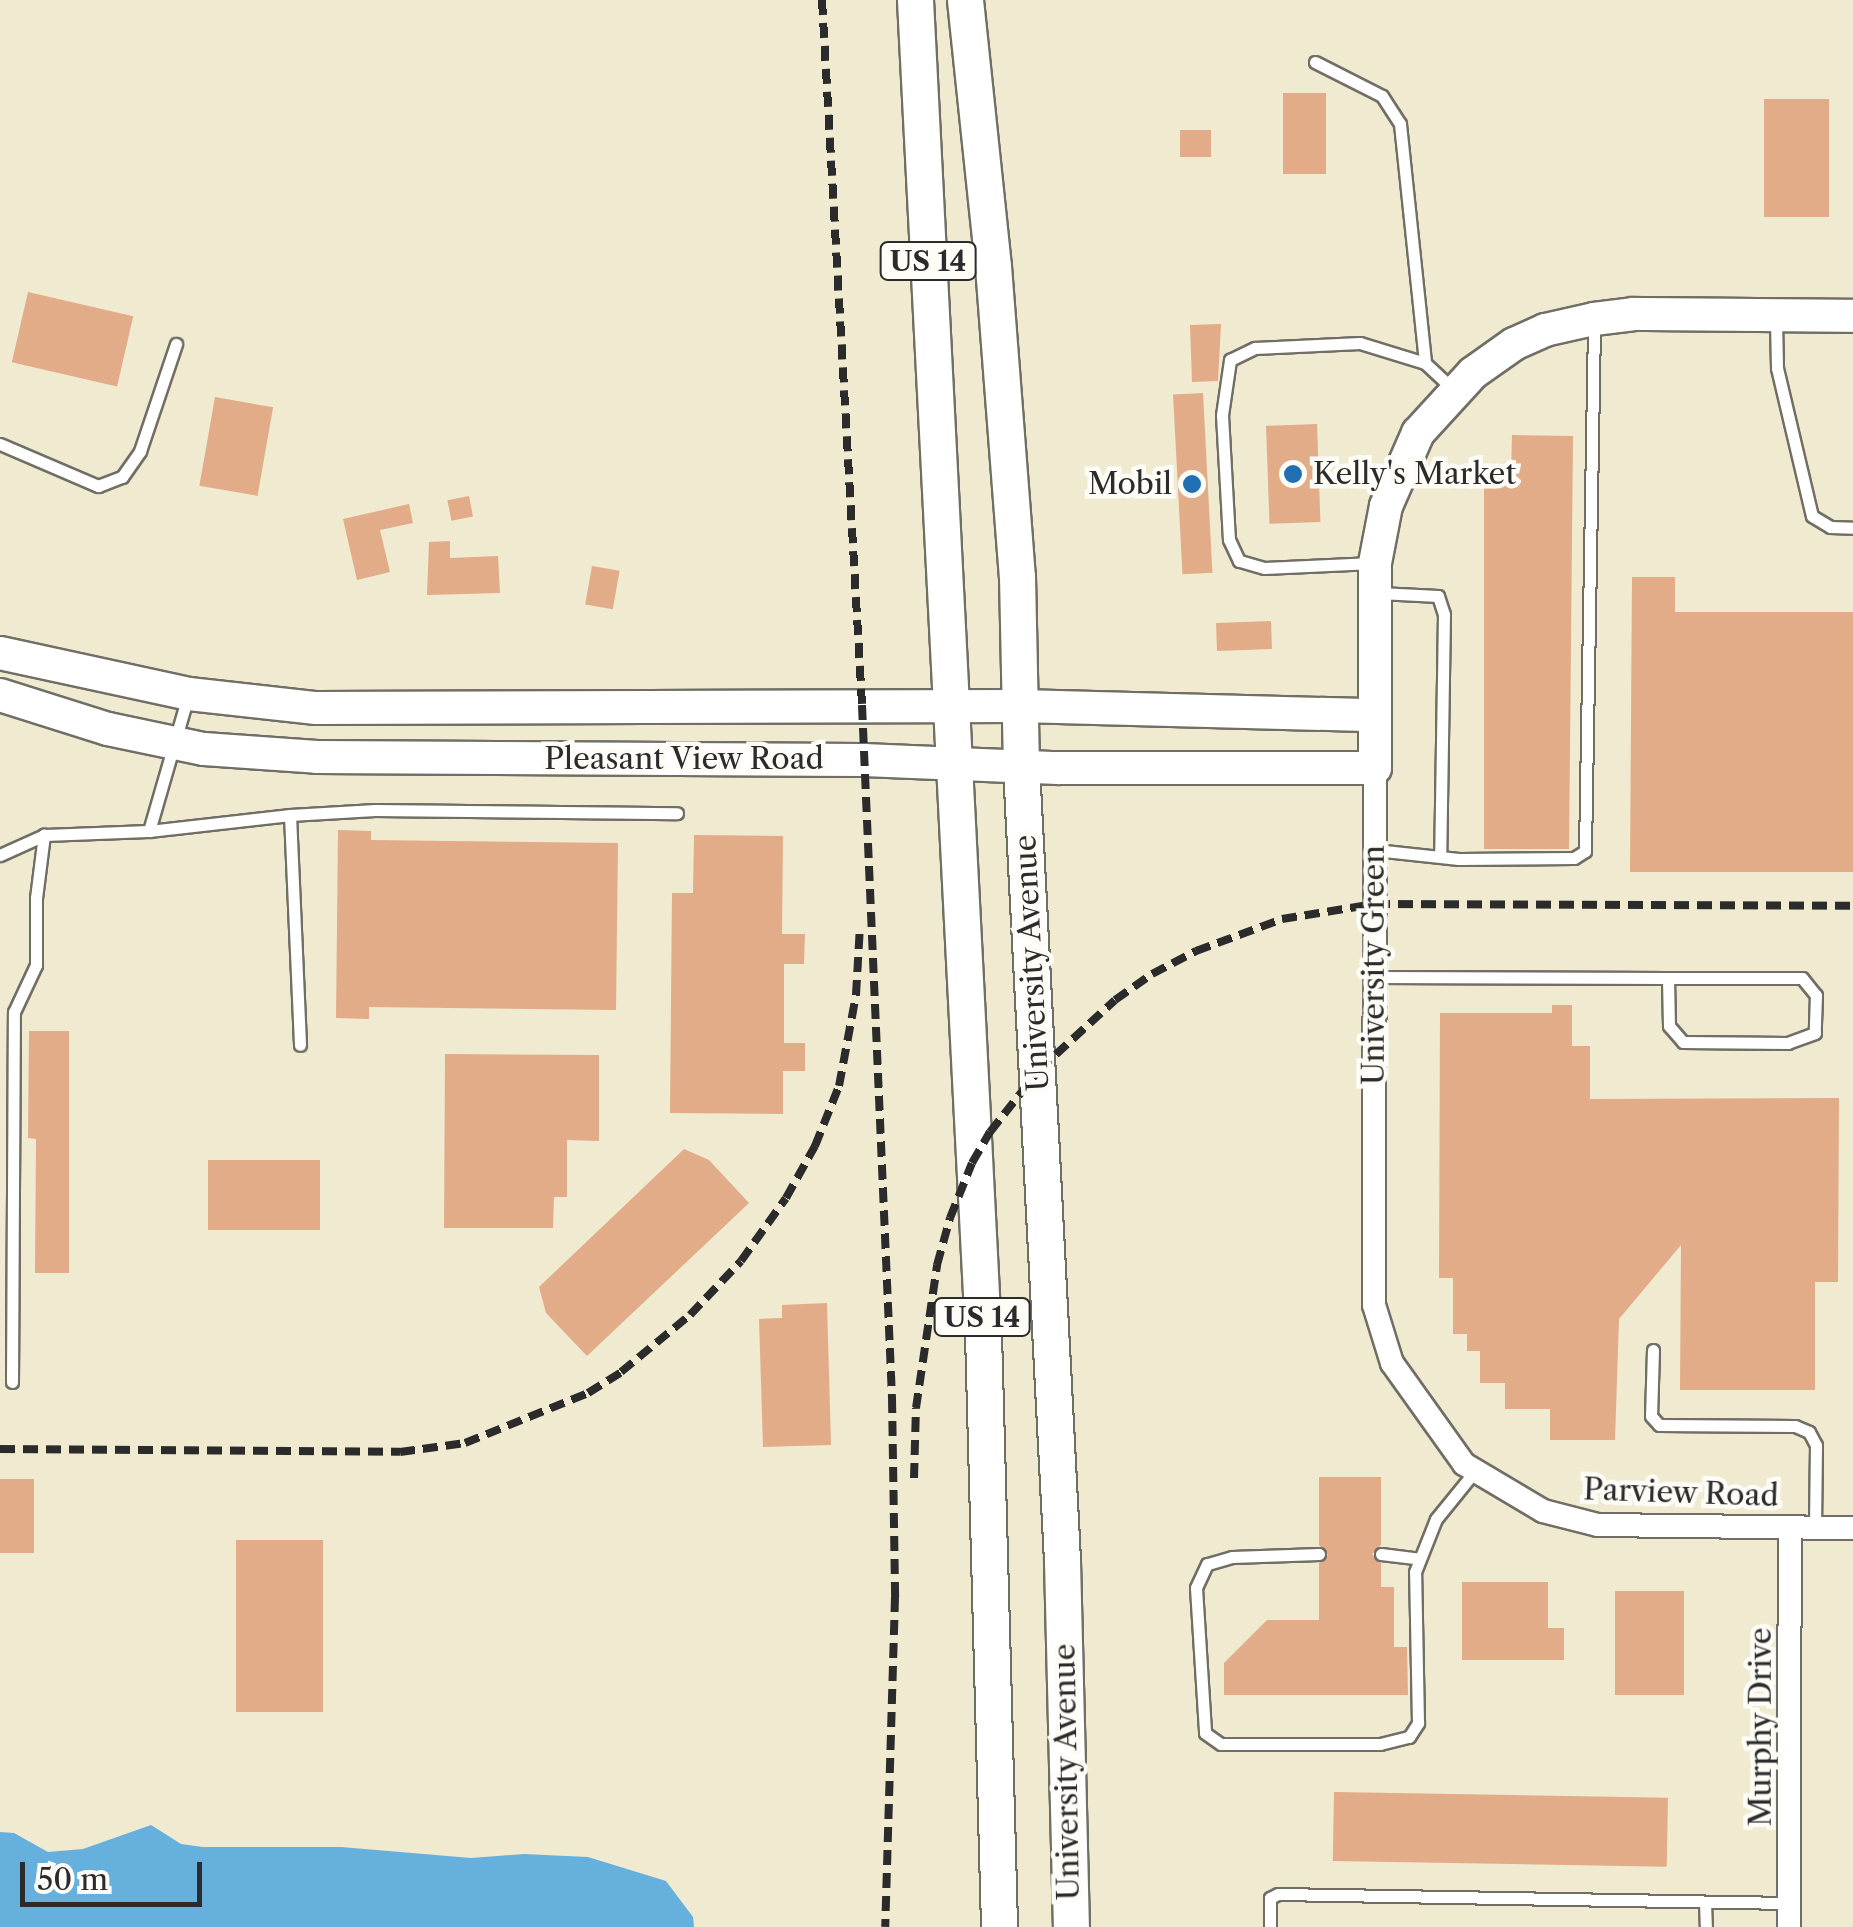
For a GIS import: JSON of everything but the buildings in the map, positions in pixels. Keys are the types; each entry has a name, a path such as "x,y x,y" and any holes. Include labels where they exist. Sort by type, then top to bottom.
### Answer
{"main road":[{"name":"US 14","path":"915,0 992,1568 999,1927"},
{"name":"University Avenue","path":"965,0 1008,460 1058,1464 1070,1927"},
{"path":"1454,391 1514,344 1546,330 1594,320 1633,314 1853,316"},
{"name":"University Green","path":"1375,768 1375,578 1386,506 1429,417 1454,391"},
{"name":"Pleasant View Road","path":"0,653 188,694 316,708 1020,706 1375,715"},
{"name":"Pleasant View Road","path":"0,695 108,729 175,743 316,758 1375,768"}],"street":[{"name":"University Green","path":"1375,768 1374,1305 1392,1364 1469,1466"},
{"name":"Parview Road","path":"1469,1466 1543,1510 1598,1525 1853,1528"},
{"name":"Murphy Drive","path":"1789,1915 1790,1528"}],"lane":[{"path":"1315,62 1382,96 1400,124 1425,362"},
{"path":"1776,316 1777,368 1812,516 1830,528 1853,528"},
{"path":"1375,850 1440,856 1574,858 1585,851 1594,320"},
{"path":"1440,856 1444,614 1438,596 1375,578 1264,568 1239,560 1229,540 1222,415 1230,360 1254,348 1360,343 1425,362 1454,391"},
{"path":"0,444 98,486 122,476 140,451 176,344"},
{"path":"149,832 188,694"},
{"path":"0,855 44,835 149,832 290,814 375,810 677,813"},
{"path":"290,814 300,1045"},
{"path":"12,1382 7,1185 14,1012 36,965 36,898 44,835"},
{"path":"1374,976 1802,978 1816,996 1815,1032 1788,1043 1683,1042 1669,1026 1668,978"},
{"path":"1652,1350 1651,1416 1660,1425 1795,1426 1809,1432 1816,1445 1814,1528"},
{"path":"1319,1554 1232,1556 1206,1564 1196,1588 1205,1733 1221,1744 1380,1744 1408,1736 1418,1723 1418,1559 1436,1519 1469,1466"},
{"path":"1381,1554 1418,1559"},
{"path":"1270,1927 1270,1898 1278,1894 1706,1902 1789,1915"},
{"path":"1706,1902 1706,1927"}],"water":[{"path":"151,1825 181,1844 203,1847 341,1847 471,1858 524,1854 588,1857 666,1881 693,1917 694,1927 0,1927 0,1832 14,1833 48,1852 83,1849"}],"railway":[{"path":"822,0 862,705 892,1398 895,1597 885,1927"},
{"path":"914,1478 916,1408 937,1265 972,1163 990,1132 1039,1070 1115,1000 1152,974 1196,951 1282,919 1375,904 1853,906"},
{"path":"0,1449 400,1452 465,1443 588,1393 621,1372 690,1315 741,1261 786,1198 815,1146 839,1086 856,995 860,926"}],"place":[{"name":"Kelly's Market","path":"1293,474"},
{"name":"Mobil","path":"1192,484"}]}
